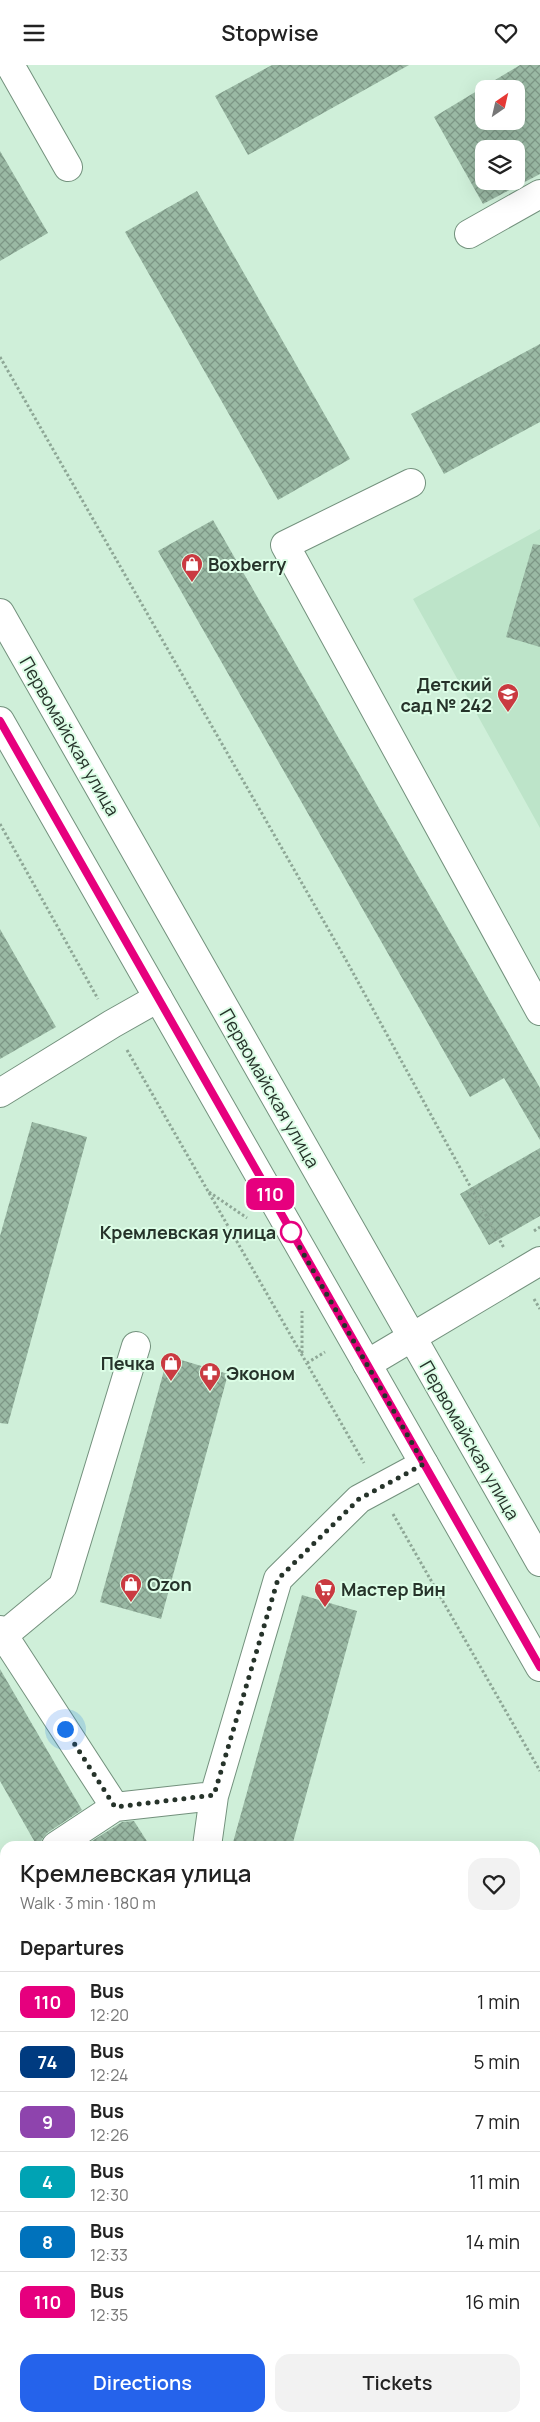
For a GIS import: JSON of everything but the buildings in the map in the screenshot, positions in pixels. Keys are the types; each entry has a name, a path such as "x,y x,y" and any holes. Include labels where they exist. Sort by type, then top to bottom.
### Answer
{"main road":[{"path":"10,65 68,167"},
{"path":"469,234 540,194"},
{"path":"412,483 285,545 540,1011"},
{"name":"Первомайская улица","path":"0,613 540,1562"},
{"path":"0,721 540,1667"},
{"path":"0,1093 158,998"},
{"path":"366,1363 412,1338 529,1268"},
{"path":"115,1807 2,1633 62,1586 136,1346"},
{"path":"208,1841 214,1795 278,1579 359,1499 378,1487 424,1464"},
{"path":"64,1841 115,1807 214,1795"}],"path":[{"path":"0,357 346,961 529,1268 540,1309"},
{"path":"0,824 112,1024 540,1771"},
{"path":"208,1192 249,1219"},
{"path":"302,1309 302,1355"}],"shaded area":[{"name":"Детский сад № 242","path":"540,529 540,828 413,599"}],"bus line":[{"name":"110","path":"0,721 540,1667"}],"place":[{"name":"Boxberry","path":"192,583"},
{"name":"Детский сад № 242","path":"508,713"},
{"name":"Кремлевская улица","path":"291,1232"},
{"name":"Печка","path":"171,1382"},
{"name":"Эконом","path":"210,1392"},
{"name":"Ozon","path":"131,1603"},
{"name":"Мастер Вин","path":"325,1608"}],"route":[{"path":"65,1729 115,1807 214,1795 278,1579 359,1499 378,1487 424,1464 291,1232"}]}
